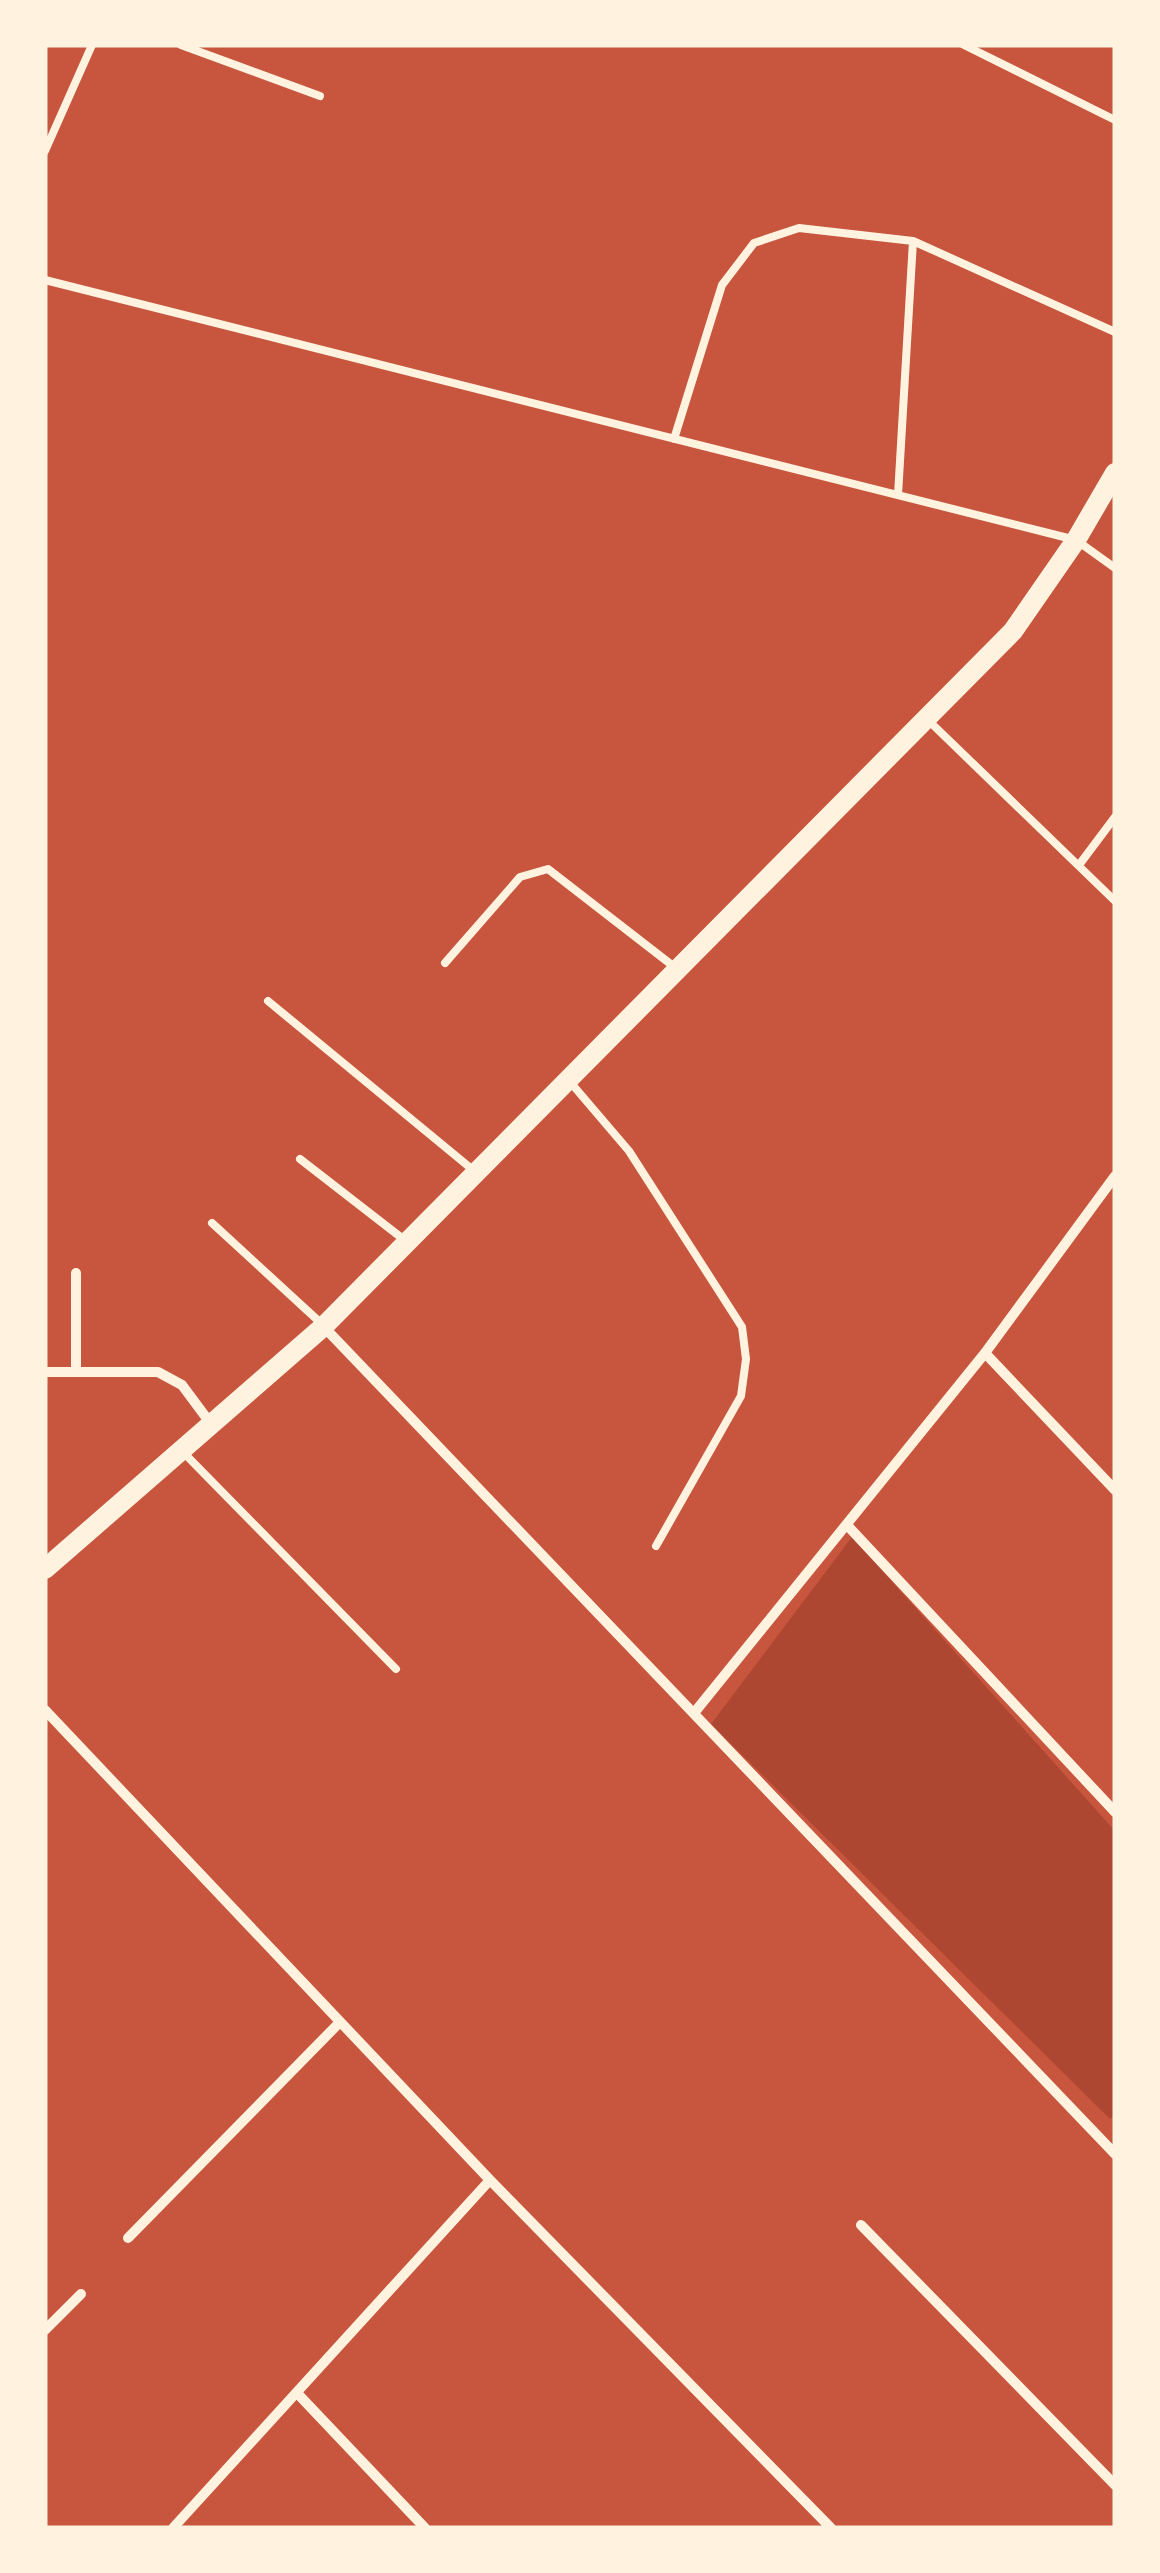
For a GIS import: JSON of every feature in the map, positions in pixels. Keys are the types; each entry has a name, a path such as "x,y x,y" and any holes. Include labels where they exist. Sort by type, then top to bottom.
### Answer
{"main road":[{"path":"45,1570 324,1326 1012,631 1076,540 1115,473"}],"street":[{"path":"694,1713 986,1353 1115,1176"},
{"path":"76,1274 76,1372"},
{"path":"324,1326 1115,2154"},
{"path":"986,1353 1115,1490"},
{"path":"45,1372 158,1372 182,1385 211,1424"},
{"path":"847,1525 1115,1812"},
{"path":"45,1710 490,2180 831,2528"},
{"path":"128,2238 340,2022"},
{"path":"172,2528 490,2180"},
{"path":"862,2225 1115,2484"},
{"path":"45,2330 82,2294"},
{"path":"297,2394 425,2528"}],"lane":[{"path":"45,151 92,45"},
{"path":"181,45 320,96"},
{"path":"964,45 1115,120"},
{"path":"674,439 722,285 754,243 799,228 913,240 1115,332"},
{"path":"898,496 913,240"},
{"path":"45,280 1076,540 1115,568"},
{"path":"926,718 1115,901"},
{"path":"1079,866 1115,817"},
{"path":"445,963 520,877 548,869 677,969"},
{"path":"268,1002 476,1172"},
{"path":"568,1079 629,1151 742,1326 746,1359 741,1396 656,1546"},
{"path":"300,1160 407,1242"},
{"path":"212,1223 324,1326"},
{"path":"182,1450 396,1669"}],"shaded area":[{"path":"852,1537 1115,1831 1115,2115 1110,2119 711,1724"}]}
